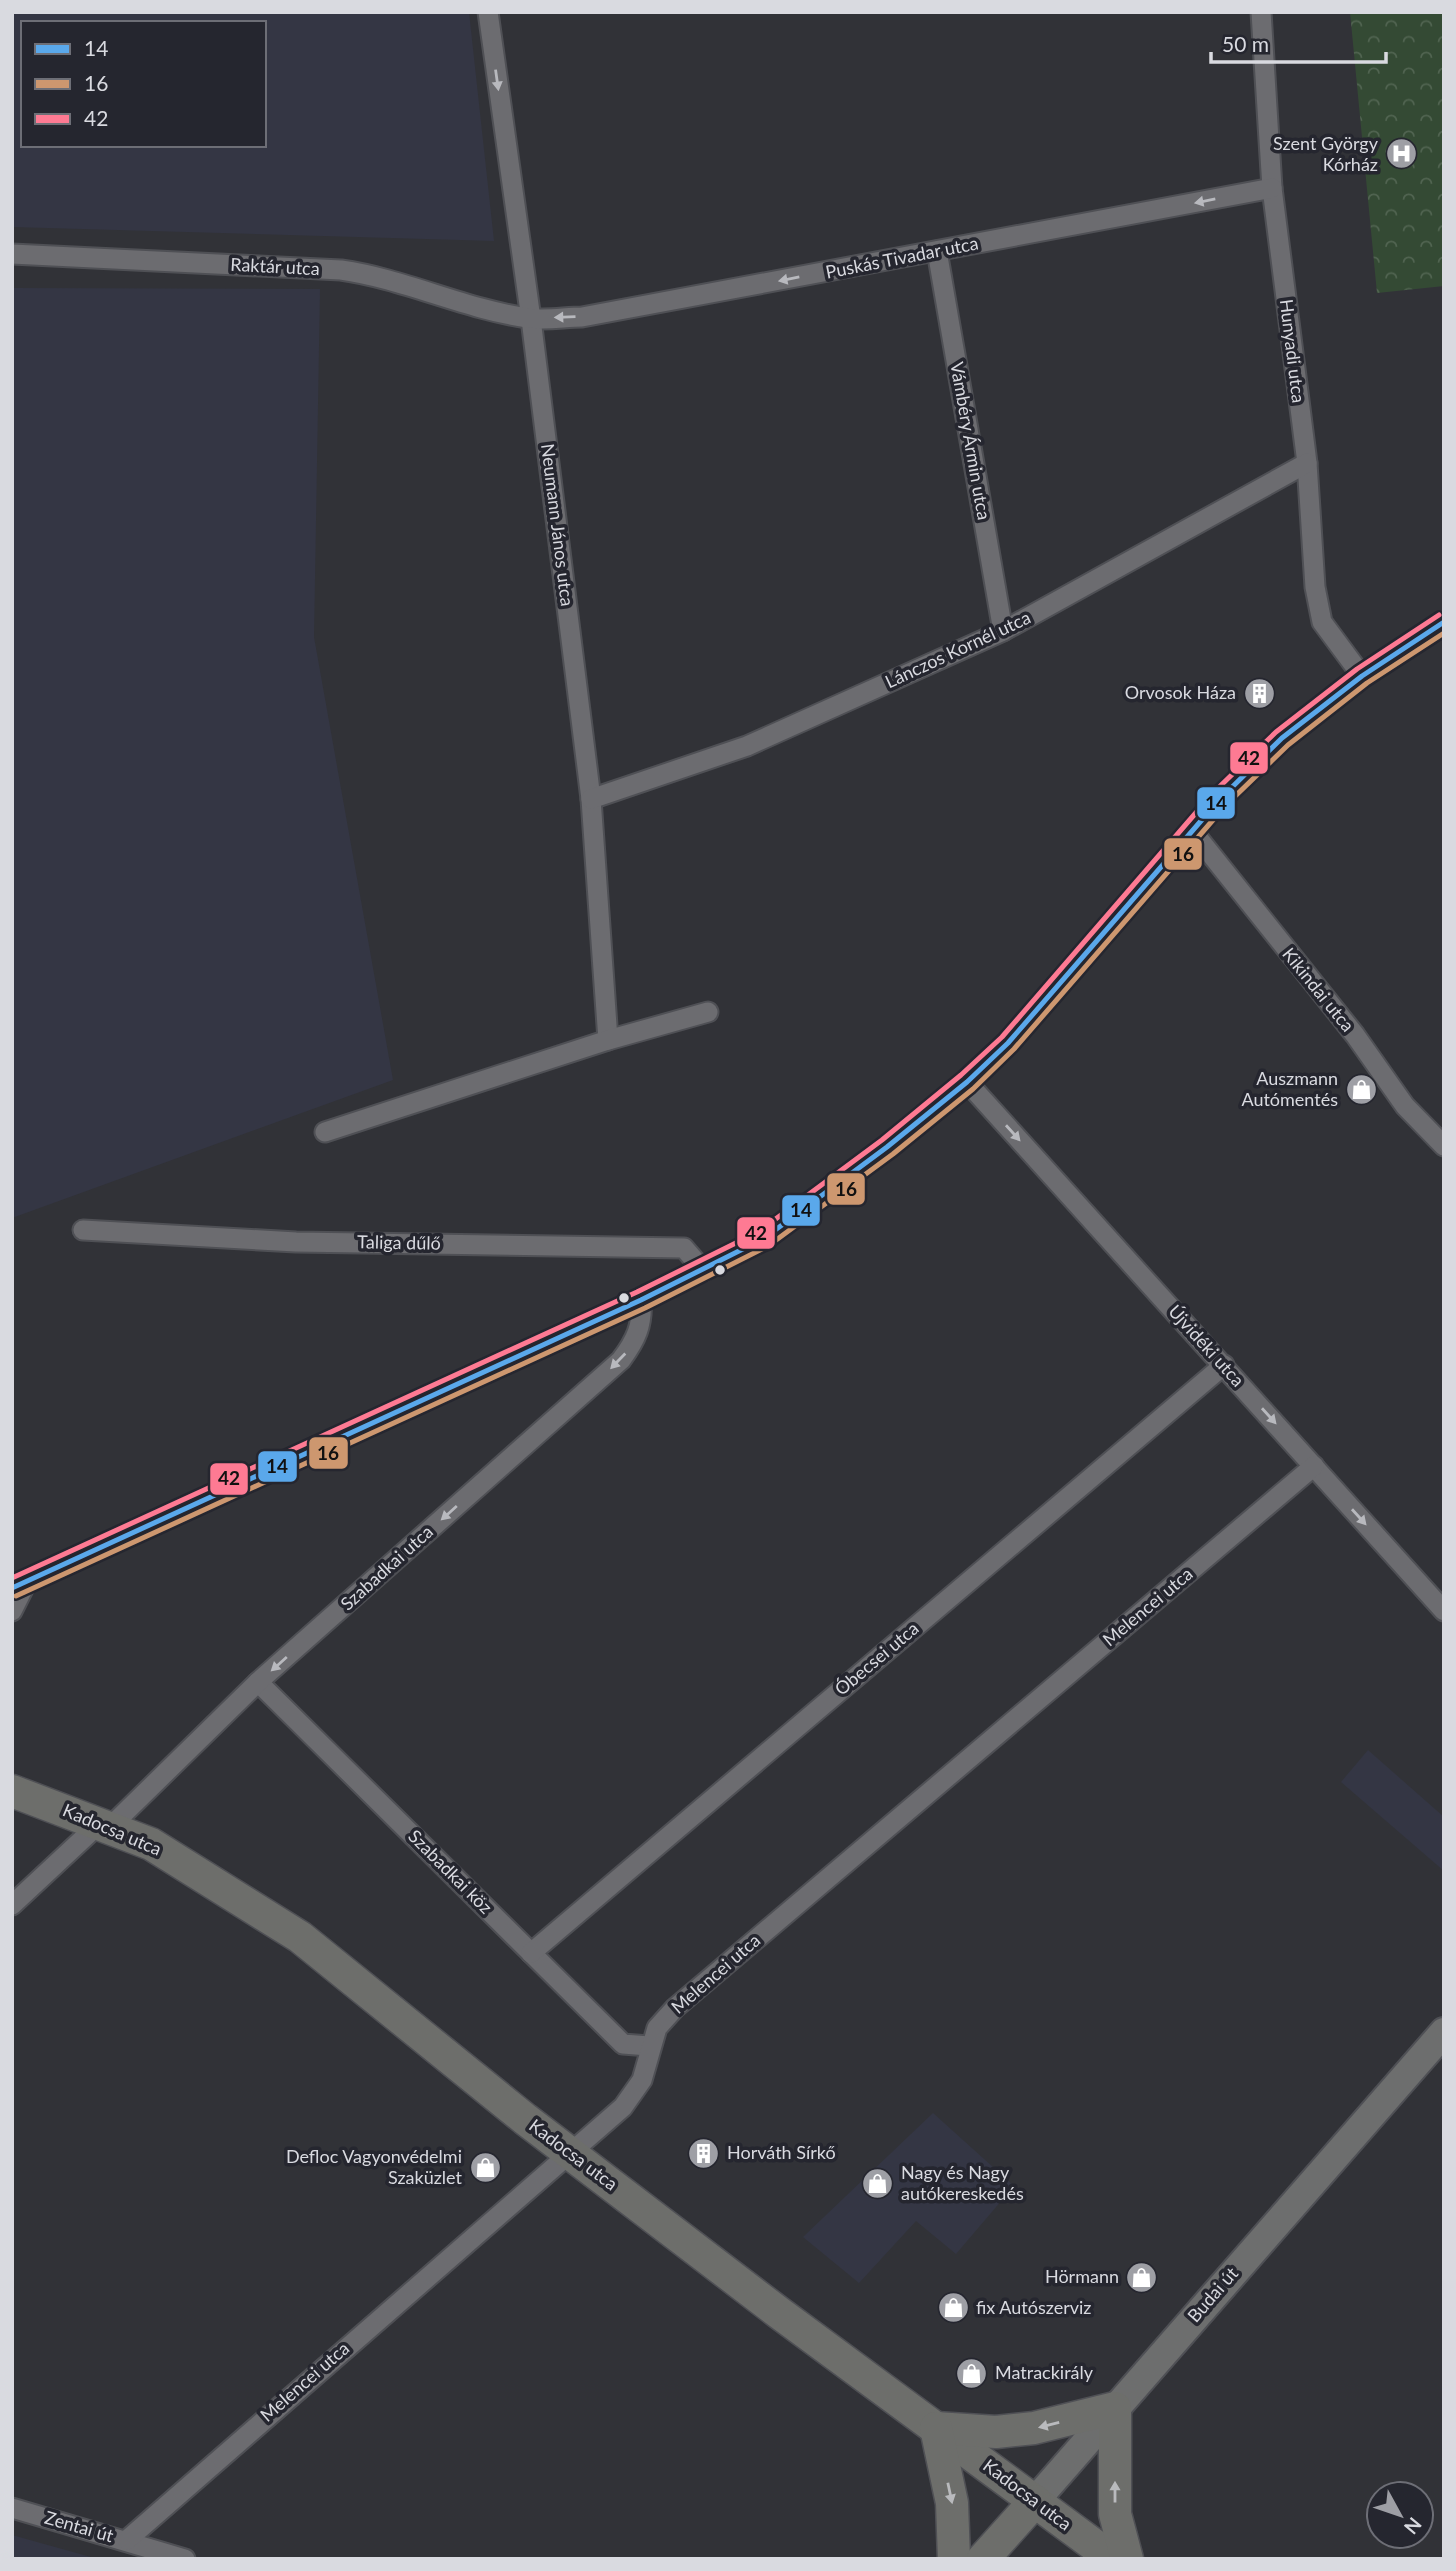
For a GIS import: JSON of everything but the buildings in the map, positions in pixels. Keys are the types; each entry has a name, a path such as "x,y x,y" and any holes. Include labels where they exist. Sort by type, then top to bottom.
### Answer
{"main road":[{"name":"Kadocsa utca","path":"12,1791 151,1844 300,1937 568,2151 1113,2559"},
{"name":"Budai út","path":"983,2559 1444,2032"},
{"path":"954,2559 952,2503 936,2428 996,2432 1034,2428 1115,2408 1115,2514 1127,2559"}],"street":[{"name":"Neumann János utca","path":"488,12 531,319 591,799 608,1040"},
{"name":"Hunyadi utca","path":"1261,12 1272,188 1307,463 1315,587 1322,622 1362,676"},
{"name":"Puskás Tivadar utca","path":"531,319 582,317 1272,188"},
{"name":"Vámbéry Ármin utca","path":"937,251 1003,631"},
{"name":"Raktár utca","path":"12,254 341,270 369,274 480,308 531,319"},
{"name":"Lánczos Kornél utca","path":"591,799 747,746 1003,631 1307,463"},
{"path":"12,1611 19,1584 704,1271 763,1239 824,1197 967,1082 1008,1043 1248,769 1282,738 1362,676 1444,622"},
{"name":"Kikindai utca","path":"1194,833 1354,1035 1405,1105 1444,1146"},
{"path":"324,1132 608,1040 708,1012"},
{"name":"Újvidéki utca","path":"967,1082 1444,1611"},
{"name":"Taliga dűlő","path":"83,1230 296,1242 684,1248 704,1271"},
{"name":"Szabadkai utca","path":"12,1905 105,1825 258,1682 621,1360 636,1339 642,1314 641,1300"},
{"name":"Óbecsei utca","path":"531,1953 1224,1365"},
{"name":"Melencei utca","path":"127,2540 568,2151 623,2106 642,2080 649,2046 657,2028 675,2008 1314,1466"},
{"name":"Szabadkai köz","path":"258,1682 622,2044 649,2046"},
{"name":"Zentai út","path":"12,2508 185,2559"}],"shaded area":[{"path":"12,12 469,12 494,241 12,227"},
{"path":"12,288 320,289 314,637 393,1080 12,1218"},
{"path":"1368,1750 1444,1817 1444,1871 1341,1782"},
{"path":"933,2113 1014,2186 956,2254 916,2221 859,2283 803,2237"},
{"path":"12,2535 98,2559 12,2559"}],"green space":[{"name":"Szent György Kórház","path":"1350,12 1444,12 1444,286 1377,293"}],"transit line":[{"name":"42","path":"12,1578 637,1292 758,1232 882,1140 961,1075 1002,1037 1213,793 1276,732 1357,669 1439,615"},
{"name":"14","path":"12,1588 641,1300 763,1239 887,1147 967,1082 1008,1043 1220,799 1282,738 1362,676 1444,622"},
{"name":"16","path":"16,1596 645,1308 768,1246 893,1154 973,1089 1014,1049 1226,805 1288,745 1367,683 1444,633"}],"place":[{"name":"Szent György Kórház","path":"1401,154"},
{"name":"Orvosok Háza","path":"1259,693"},
{"name":"Auszmann Autómentés","path":"1361,1089"},
{"name":"Horváth Sírkő","path":"704,2153"},
{"name":"Defloc Vagyonvédelmi Szaküzlet","path":"485,2167"},
{"name":"Nagy és Nagy autókereskedés","path":"878,2183"},
{"name":"Hörmann","path":"1142,2277"},
{"name":"fix Autószerviz","path":"953,2308"},
{"name":"Matrackirály","path":"972,2373"}]}
